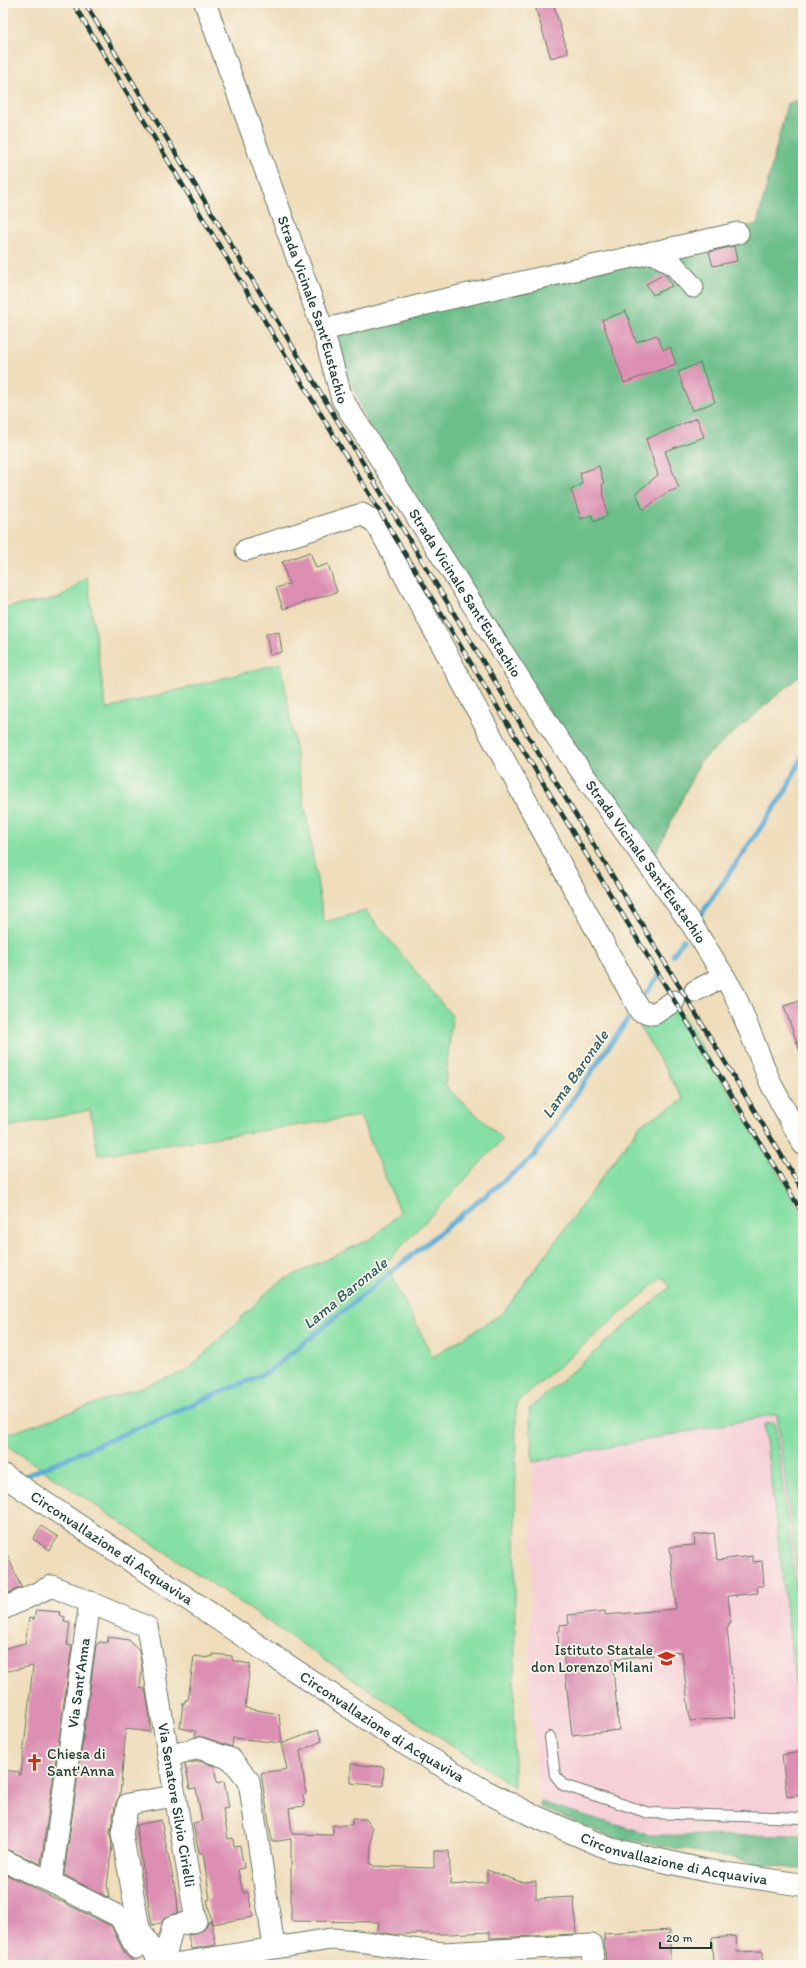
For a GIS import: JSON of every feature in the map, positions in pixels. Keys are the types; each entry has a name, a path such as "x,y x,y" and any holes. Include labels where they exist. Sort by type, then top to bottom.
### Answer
{"main road":[{"name":"Circonvallazione di Acquaviva","path":"3,1475 402,1742 483,1790 525,1812 610,1849 708,1871 803,1885"}],"street":[{"name":"Strada Vicinale Sant'Eustachio","path":"205,3 323,330 342,399 558,738 692,925 724,976 735,994 771,1084 803,1144"},
{"path":"323,330 434,302 738,233"},
{"path":"652,252 674,265 693,286"},
{"path":"246,550 362,514 376,523 640,1012 654,1014 674,1001"},
{"path":"695,990 724,976"},
{"path":"3,1609 52,1586 90,1602"},
{"name":"Via Senatore Silvio Cirielli","path":"90,1602 147,1627 196,1921 174,1926 162,1965"},
{"name":"Via Sant'Anna","path":"51,1882 90,1602"},
{"path":"168,1756 199,1748 231,1759 249,1780 274,1948"},
{"path":"162,1965 139,1928 122,1833 128,1804 174,1796"},
{"path":"3,1860 51,1882 120,1917 145,1965"},
{"path":"168,1965 331,1939 347,1939 443,1953 593,1955"}],"lane":[{"path":"550,1737 555,1775 563,1784 649,1813 803,1818"}],"shaded area":[{"name":"Istituto Statale don Lorenzo Milani","path":"777,1414 803,1619 803,1836 649,1835 541,1802 529,1698 533,1462"}],"green space":[{"path":"803,98 803,673 700,762 654,857 597,787 370,429 329,330 757,224 787,104"},
{"path":"87,577 106,709 281,663 324,922 366,911 452,1016 445,1086 503,1139 386,1263 382,1258 433,1357 503,1313 641,1124 684,1100 640,1027 674,1001 803,1215 803,1596 800,1597 777,1414 533,1462 529,1409 670,1287 663,1277 516,1403 514,1787 3,1443 3,1436 187,1371 277,1283 372,1238 400,1213 360,1116 98,1155 90,1110 3,1128 3,608 60,598"},
{"path":"775,1423 803,1649 803,1712 799,1712 764,1424"},
{"path":"541,1802 649,1835 803,1836 803,1869 794,1869 607,1836 539,1806"}],"building":[{"path":"534,3 553,3 568,53 551,58"},
{"path":"734,246 737,261 713,266 709,252"},
{"path":"665,274 672,286 653,295 646,284"},
{"path":"626,311 636,342 657,335 663,350 670,347 676,364 624,383 602,320"},
{"path":"700,363 715,402 692,411 678,372"},
{"path":"697,418 704,437 665,451 679,488 666,493 643,510 636,493 658,475 646,439"},
{"path":"599,466 604,484 602,485 607,516 594,522 592,515 581,519 571,490 582,484 580,473"},
{"path":"310,552 316,568 328,564 337,592 283,609 276,588 289,584 282,562"},
{"path":"279,632 282,652 270,655 266,634"},
{"path":"803,1000 803,1053 801,1054 784,1006"},
{"path":"41,1526 58,1537 49,1550 33,1539"},
{"path":"714,1533 717,1560 753,1556 753,1562 762,1561 764,1586 757,1586 758,1593 728,1596 731,1623 728,1623 729,1627 727,1628 736,1717 690,1721 682,1652 612,1659 619,1730 572,1735 563,1653 562,1647 559,1648 558,1631 560,1631 560,1625 569,1624 568,1615 605,1611 605,1615 676,1609 670,1547 695,1545 694,1535"},
{"path":"3,1545 21,1587 3,1596"},
{"path":"36,1610 60,1612 59,1615 65,1617 64,1621 70,1622 67,1645 72,1646 41,1864 3,1848 3,1770 19,1772 19,1775 21,1775 33,1666 3,1672 3,1649 25,1643 29,1618 34,1619"},
{"path":"108,1637 129,1640 139,1651 142,1667 140,1688 145,1689 150,1717 150,1732 126,1729 120,1795 116,1802 110,1831 112,1846 107,1886 109,1898 64,1875 96,1645 100,1642 107,1643"},
{"path":"213,1654 232,1656 234,1661 250,1664 245,1708 279,1714 282,1743 233,1738 232,1747 203,1737 195,1737 195,1731 180,1728 183,1703 185,1703 185,1700 188,1700 194,1656 209,1658 209,1656 213,1657"},
{"path":"318,1730 322,1741 300,1751 306,1794 303,1795 305,1806 289,1808 292,1834 333,1835 333,1825 352,1825 352,1819 366,1819 372,1828 370,1864 373,1864 373,1866 434,1868 434,1851 449,1851 451,1885 487,1882 487,1870 521,1882 536,1881 536,1899 574,1897 576,1934 490,1938 490,1932 391,1934 378,1932 379,1922 291,1921 291,1839 272,1842 261,1773 287,1769 281,1744"},
{"path":"803,1752 803,1795 787,1797 782,1755"},
{"path":"199,1761 214,1766 217,1783 224,1781 229,1808 223,1809 228,1839 233,1838 234,1847 240,1846 244,1868 238,1869 243,1893 248,1892 253,1917 212,1924 207,1900 210,1899 203,1853 199,1853 193,1823 202,1821 196,1788 190,1789 185,1764"},
{"path":"351,1764 384,1767 383,1786 351,1783"},
{"path":"161,1820 177,1898 178,1913 165,1917 161,1923 152,1925 136,1825"},
{"path":"3,1873 111,1926 125,1954 131,1959 134,1965 3,1965"},
{"path":"211,1920 216,1945 191,1949 188,1935 204,1930"},
{"path":"670,1930 670,1965 606,1965 604,1934"},
{"path":"736,1936 737,1952 763,1951 763,1965 713,1965 712,1938"}],"waterway":[{"name":"Lama Baronale","path":"702,913 785,792 803,755"},
{"name":"Lama Baronale","path":"673,955 683,940"},
{"name":"Lama Baronale","path":"646,993 659,975"},
{"name":"Lama Baronale","path":"18,1479 268,1372 533,1157 627,1020"}],"railway":[{"path":"73,3 803,1214"},
{"path":"85,3 803,1191"}],"place":[{"name":"Istituto Statale don Lorenzo Milani","path":"666,1659"},
{"name":"Chiesa di Sant'Anna","path":"34,1763"}]}
